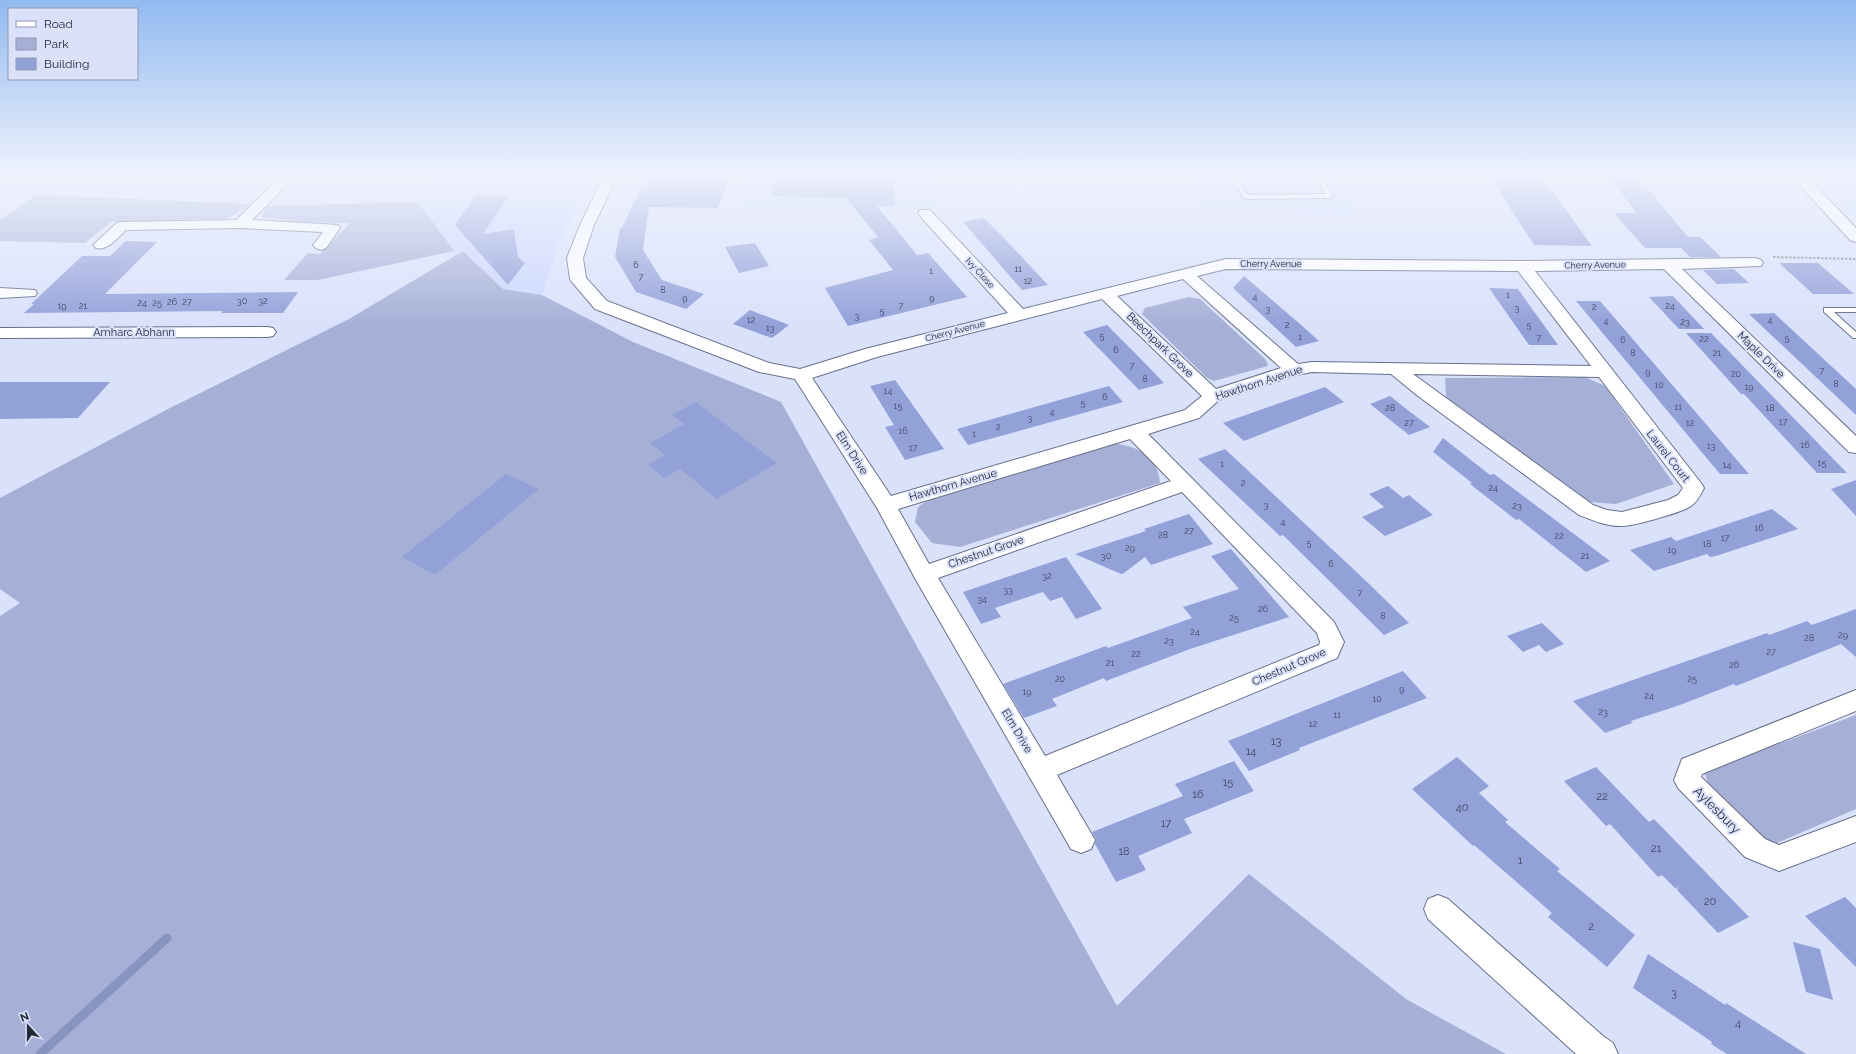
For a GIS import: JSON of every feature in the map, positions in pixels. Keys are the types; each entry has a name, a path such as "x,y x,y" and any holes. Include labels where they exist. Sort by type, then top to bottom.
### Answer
{"street":[{"path":"101,245 122,226"},
{"path":"291,226 333,228 321,245"},
{"path":"587,226 575,258 578,279 601,304 765,368 801,375"},
{"name":"Ivy Close","path":"937,226 1019,315"},
{"path":"1846,226 1856,237"},
{"name":"Maple Drive","path":"1667,263 1856,447"},
{"name":"Cherry Avenue","path":"801,375 871,353 1226,264 1523,266 1755,263"},
{"name":"Laurel Court","path":"1396,369 1424,392 1586,510 1605,517 1622,519 1674,506 1685,500 1694,488 1602,372 1523,266"},
{"path":"1186,274 1294,370"},
{"path":"0,293 29,293"},
{"name":"Beechpark Grove","path":"1106,294 1213,396"},
{"name":"Amharc Abhann","path":"0,333 268,332"},
{"name":"Hawthorn Avenue","path":"886,505 1192,414 1213,396 1294,370 1312,367 1602,372"},
{"path":"1424,392 1440,370"},
{"name":"Elm Drive","path":"801,375 886,505 924,574 1081,840"},
{"name":"Chestnut Grove","path":"1040,770 1329,651 1332,642 1326,628 1134,431"},
{"name":"Chestnut Grove","path":"924,574 1185,484"},
{"name":"Aylesbury","path":"1856,700 1691,767 1687,780 1755,848 1779,858 1856,828"},
{"path":"1438,909 1592,1047 1602,1054"}],"lane":[{"path":"1856,310 1827,310 1856,336"}],"path":[{"path":"1755,263 1761,257 1856,259"}],"shaded area":[{"path":"436,226 567,226 559,243 542,295 503,289 464,251 454,251"}],"green space":[{"path":"0,226 106,226 85,243 0,241"},
{"path":"347,226 436,226 454,251 318,280 284,280 308,253 320,254"},
{"path":"463,251 503,289 542,295 633,342 781,402 1117,1006 1249,874 1406,999 1506,1054 0,1054 0,616 20,603 0,589 0,498 168,409 349,319"},
{"path":"1189,297 1200,299 1266,360 1268,366 1214,381 1207,378 1142,314 1145,308"},
{"path":"1585,377 1605,386 1674,484 1616,504 1589,502 1446,397 1445,378"},
{"path":"1110,443 1128,446 1144,453 1155,465 1160,483 960,547 932,543 915,522 918,507 931,498"},
{"path":"1856,715 1856,809 1777,843 1759,839 1710,788 1704,772"}],"building":[{"path":"456,226 488,226 483,234 514,229 518,257 525,263 508,285"},
{"path":"623,226 646,226 643,250 662,280 704,294 686,309 636,292 615,257 620,228"},
{"path":"869,226 893,226 917,255 928,253 967,297 848,326 825,288 893,270 869,240 878,237"},
{"path":"967,226 992,226 1048,285 1022,290"},
{"path":"1522,226 1578,226 1592,246 1534,245"},
{"path":"1626,226 1679,226 1688,237 1700,237 1721,257 1690,257 1681,248 1645,248"},
{"path":"126,241 157,242 105,294 298,292 283,313 221,313 223,311 24,313 34,304 31,304 82,256 110,256"},
{"path":"755,243 769,266 739,273 725,247"},
{"path":"1779,263 1818,263 1854,294 1813,294"},
{"path":"1734,269 1749,283 1717,284 1703,270"},
{"path":"1244,276 1319,341 1296,347 1233,288"},
{"path":"1489,288 1518,289 1558,345 1529,345"},
{"path":"1673,296 1704,329 1679,329 1649,297"},
{"path":"1576,301 1600,301 1749,474 1720,474"},
{"path":"750,310 789,325 772,338 733,324"},
{"path":"1774,313 1856,389 1856,415 1749,314"},
{"path":"1107,325 1164,383 1139,390 1083,332"},
{"path":"1686,333 1711,333 1847,473 1817,473 1744,394 1741,394"},
{"path":"895,380 944,449 905,460 885,427 894,425 870,386"},
{"path":"0,382 110,382 78,418 0,419"},
{"path":"1109,386 1123,402 968,445 957,429"},
{"path":"1325,387 1344,402 1244,441 1223,423"},
{"path":"1390,396 1430,427 1409,435 1370,404"},
{"path":"696,402 777,463 717,499 680,469 664,478 648,465 665,455 650,443 684,424 672,415"},
{"path":"1443,438 1490,475 1494,474 1610,561 1586,572 1519,519 1516,520 1470,484 1472,483 1433,452"},
{"path":"1225,449 1409,623 1384,635 1283,535 1280,536 1198,459"},
{"path":"506,474 539,489 435,575 402,557"},
{"path":"1856,480 1856,516 1831,489"},
{"path":"1388,486 1403,498 1409,495 1433,515 1385,536 1362,517 1384,507 1369,494"},
{"path":"1772,509 1798,529 1716,556 1710,557 1707,554 1654,571 1630,550 1671,537 1676,541"},
{"path":"1189,514 1213,544 1151,565 1145,557 1121,574 1075,554 1146,531 1144,529"},
{"path":"1231,549 1289,617 1190,649 1106,681 1104,678 1052,699 1057,706 1024,718 1003,684 1106,646 1108,648 1192,618 1183,607 1239,589 1211,556"},
{"path":"1066,557 1102,609 1076,619 1062,597 1050,601 1043,592 995,608 1001,617 981,624 963,592"},
{"path":"1856,609 1856,657 1841,644 1736,686 1734,684 1680,705 1631,721 1632,723 1605,733 1573,701 1767,633 1769,635 1807,621 1812,625"},
{"path":"1542,623 1564,644 1546,652 1539,645 1523,652 1507,636"},
{"path":"1403,671 1427,698 1299,748 1300,750 1249,771 1228,741"},
{"path":"1457,757 1489,786 1479,793 1508,820 1505,822 1560,869 1557,871 1635,935 1607,967 1548,917 1552,913 1474,845 1473,846 1412,789"},
{"path":"1234,761 1254,791 1184,819 1192,833 1138,856 1146,870 1116,882 1095,844 1096,839 1092,832 1183,796 1175,784"},
{"path":"1596,767 1649,822 1654,819 1749,917 1718,933 1677,890 1679,885 1676,889 1662,875 1658,877 1610,824 1606,826 1564,781"},
{"path":"1845,897 1856,908 1856,967 1805,916"},
{"path":"1793,942 1820,949 1833,1000 1806,992"},
{"path":"1648,954 1725,1005 1726,1003 1806,1054 1727,1054 1711,1044 1712,1042 1633,988"}],"waterway":[{"path":"40,1054 167,938"}]}
